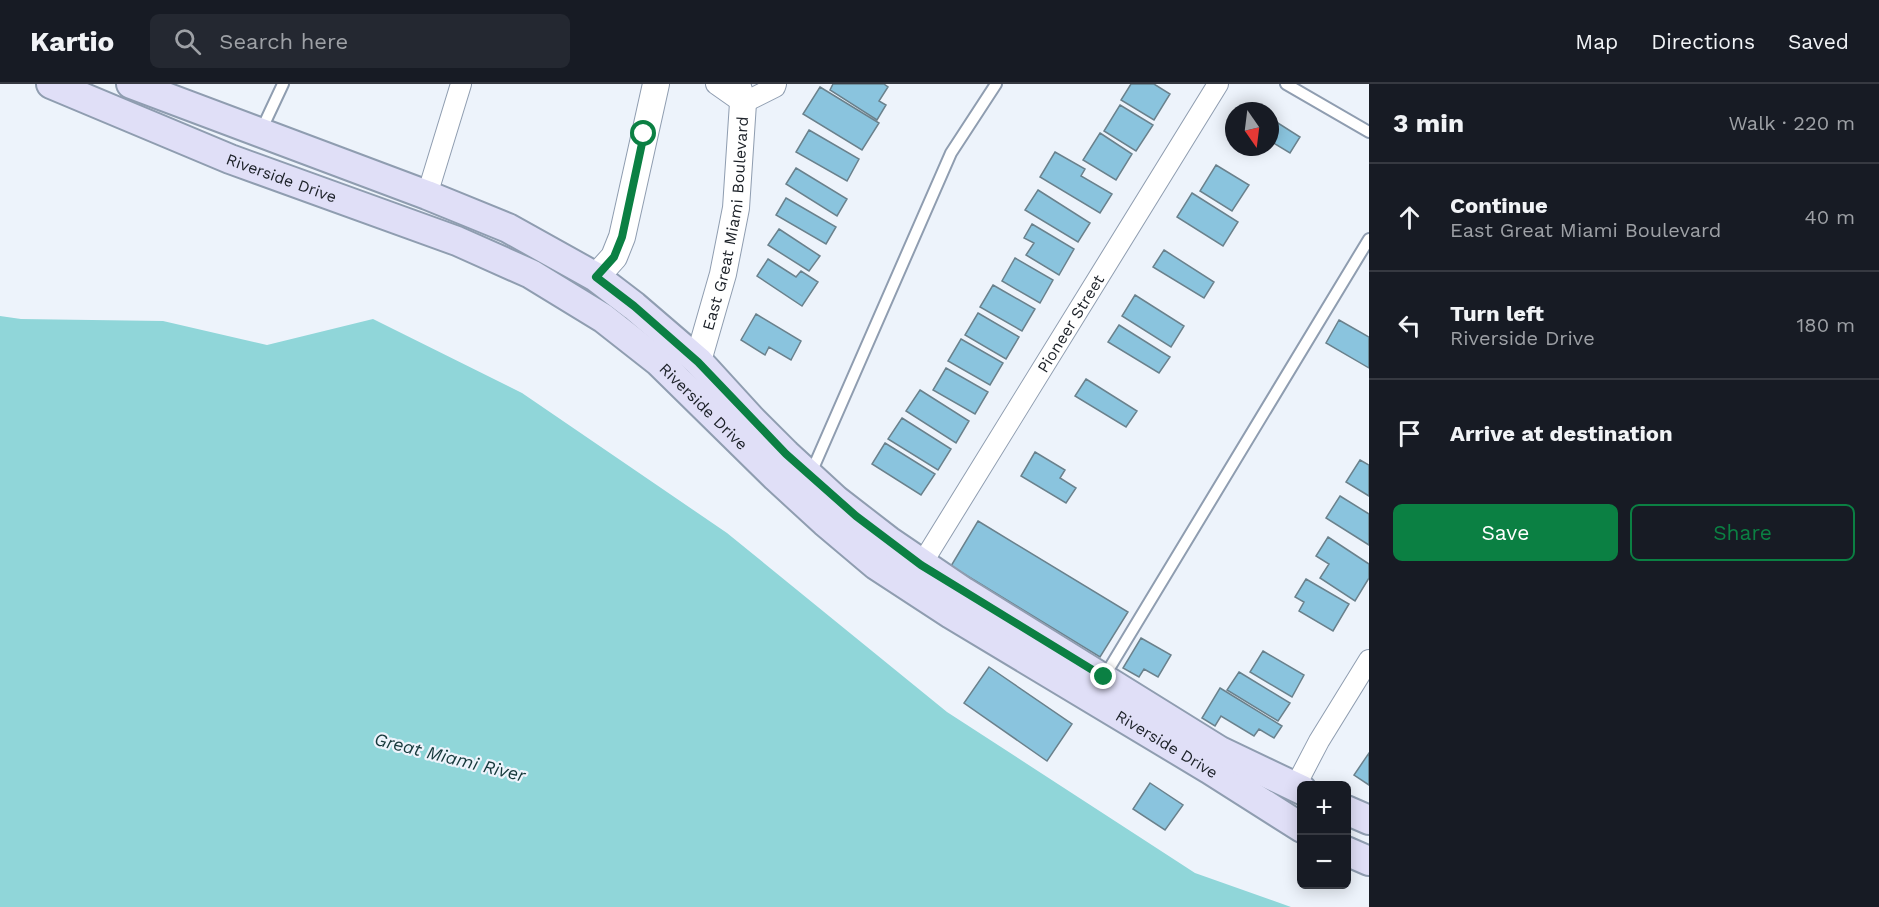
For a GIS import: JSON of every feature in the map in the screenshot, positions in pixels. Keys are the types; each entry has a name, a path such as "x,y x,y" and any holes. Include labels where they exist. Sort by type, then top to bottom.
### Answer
{"main road":[{"name":"Riverside Drive","path":"51,84 230,159 457,241 531,274 603,318 658,362 776,477 876,565 951,614 1209,769 1297,825"},
{"name":"Riverside Drive","path":"131,84 427,195 508,228 596,277 634,306 698,362 751,419 856,516 921,565 1220,751 1297,788"},
{"path":"1351,812 1369,820"},
{"path":"1351,852 1369,861"}],"street":[{"path":"427,195 461,84"},
{"path":"596,277 614,257 622,237 656,84"},
{"path":"716,84 740,94 775,87 777,84"},
{"name":"Pioneer Street","path":"921,565 1218,84"},
{"name":"East Great Miami Boulevard","path":"698,362 723,274 736,208 740,94"},
{"path":"1301,781 1319,741 1369,660"}],"lane":[{"path":"260,133 283,84"},
{"path":"810,475 951,153 996,84"},
{"path":"1286,84 1369,132"},
{"path":"1104,677 1369,238"}],"water":[{"name":"Great Miami River","path":"0,316 21,319 163,321 267,345 373,319 522,393 727,533 947,712 1195,873 1291,907 0,907"}],"building":[{"path":"833,84 884,84 888,87 879,101 886,105 877,120 830,90"},
{"path":"1131,84 1154,84 1170,94 1154,120 1121,100"},
{"path":"820,87 879,123 862,150 803,114"},
{"path":"1120,105 1153,125 1136,151 1104,131"},
{"path":"1279,124 1300,137 1290,153 1279,146"},
{"path":"809,130 859,159 847,181 796,152"},
{"path":"1100,133 1132,154 1116,180 1083,160"},
{"path":"1055,152 1085,169 1081,176 1112,194 1100,213 1040,177"},
{"path":"1216,165 1249,185 1232,211 1200,191"},
{"path":"796,168 847,199 837,216 786,184"},
{"path":"1038,190 1090,223 1078,242 1025,210"},
{"path":"1192,193 1238,222 1223,246 1177,217"},
{"path":"786,198 836,227 826,244 776,215"},
{"path":"1032,224 1074,249 1059,275 1026,255 1034,243 1024,238"},
{"path":"779,229 820,256 809,271 768,245"},
{"path":"1164,250 1214,282 1204,298 1153,267"},
{"path":"1015,258 1053,280 1040,303 1002,281"},
{"path":"768,259 796,277 801,271 818,282 802,306 757,276"},
{"path":"993,285 1035,309 1022,331 980,307"},
{"path":"1135,295 1184,326 1171,347 1122,316"},
{"path":"978,313 1019,337 1006,359 965,335"},
{"path":"756,314 801,341 791,360 769,347 765,355 741,340"},
{"path":"1339,320 1369,337 1369,368 1326,343"},
{"path":"1119,325 1170,357 1159,373 1108,342"},
{"path":"961,339 1003,363 990,385 948,361"},
{"path":"946,368 988,392 975,414 933,390"},
{"path":"1086,379 1137,411 1126,427 1075,396"},
{"path":"920,390 969,421 956,443 906,411"},
{"path":"902,418 951,449 938,470 888,439"},
{"path":"885,443 935,474 921,495 872,464"},
{"path":"1035,452 1065,470 1060,478 1076,488 1066,503 1021,476"},
{"path":"1360,460 1369,465 1369,496 1346,482"},
{"path":"1340,496 1369,514 1369,545 1326,518"},
{"path":"978,521 1128,612 1100,657 951,566"},
{"path":"1328,537 1369,564 1369,578 1355,601 1320,578 1329,564 1316,556"},
{"path":"1306,579 1349,604 1333,631 1299,611 1304,602 1295,597"},
{"path":"1141,638 1171,655 1158,677 1144,669 1139,677 1123,668"},
{"path":"1263,651 1304,675 1292,697 1250,672"},
{"path":"989,667 1072,724 1047,761 964,703"},
{"path":"1239,672 1290,703 1278,721 1227,690"},
{"path":"1220,688 1282,726 1274,738 1259,729 1254,736 1221,716 1215,726 1202,718"},
{"path":"1369,753 1369,785 1354,775"},
{"path":"1150,783 1183,805 1165,830 1133,809"}],"route":[{"path":"644,134 622,237 614,257 596,277 634,306 698,362 786,454 856,516 921,565 1104,677"}]}
